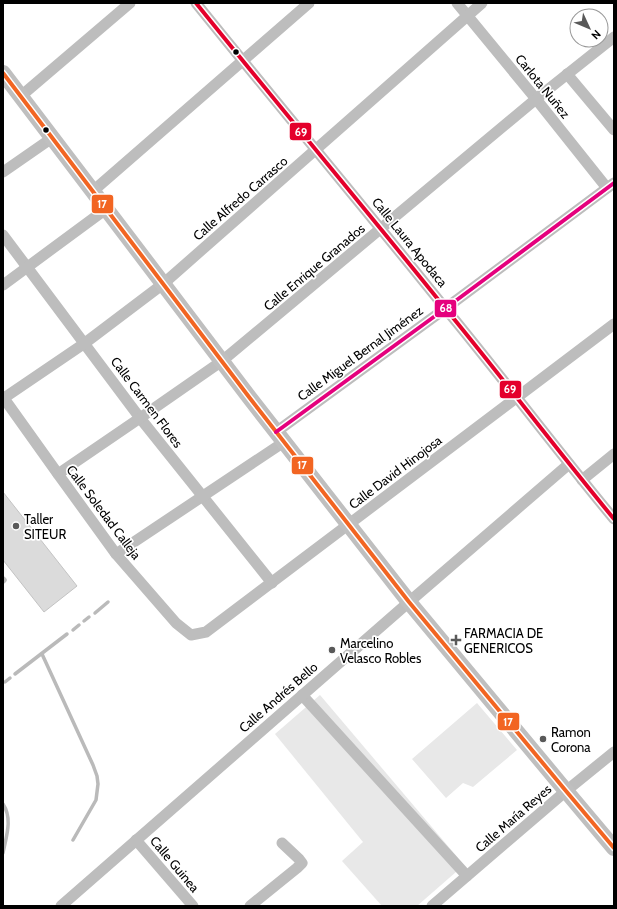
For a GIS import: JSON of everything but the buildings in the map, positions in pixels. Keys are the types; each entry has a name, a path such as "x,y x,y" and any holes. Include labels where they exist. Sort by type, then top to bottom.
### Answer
{"main road":[{"path":"3,73 280,437 409,602 614,848"}],"street":[{"path":"21,96 130,3"},
{"name":"Calle Laura Apodaca","path":"196,3 446,308 614,519"},
{"path":"93,191 309,3"},
{"name":"Carlota Nuñez","path":"457,3 610,186"},
{"name":"Calle Alfredo Carrasco","path":"3,398 85,344 163,284 482,3"},
{"name":"Calle Enrique Granados","path":"58,474 222,361 536,99 614,37"},
{"path":"567,74 614,130"},
{"path":"3,172 52,138"},
{"name":"Calle Miguel Bernal Jiménez","path":"116,554 202,496 446,308 610,186"},
{"path":"3,285 106,210"},
{"name":"Calle Carmen Flores","path":"3,235 140,418 272,583"},
{"name":"Calle David Hinojosa","path":"191,635 206,632 614,324"},
{"name":"Calle Soledad Calleja","path":"3,398 116,554 176,623 191,635"},
{"path":"582,480 614,454"},
{"name":"Calle Andrés Bello","path":"61,906 569,464"},
{"path":"302,695 466,876"},
{"name":"Calle María Reyes","path":"432,906 566,791 614,752"},
{"name":"Calle Guinea","path":"136,840 193,906"},
{"path":"250,906 302,863 282,843"}],"shaded area":[{"path":"320,695 464,865 417,906 382,906 342,861 363,842 275,734"},
{"path":"477,703 517,750 473,787 463,783 446,798 412,759"}],"waterway":[{"path":"95,613 108,602"},
{"path":"84,621 89,617"},
{"path":"73,630 79,625"},
{"path":"15,674 67,634"},
{"path":"42,654 97,776 98,784 96,800 73,840"},
{"path":"5,682 10,678"},
{"path":"3,804 8,816 8,828 3,853"}],"transit line":[{"name":"69","path":"196,3 466,334 614,519"},
{"name":"17","path":"3,73 249,397 409,602 614,848"},
{"name":"68","path":"276,432 614,183"}],"place":[{"name":"Taller SITEUR","path":"16,526"},
{"name":"FARMACIA DE GENERICOS","path":"456,640"},
{"name":"Marcelino Velasco Robles","path":"332,650"},
{"name":"Ramon Corona","path":"543,739"}]}
